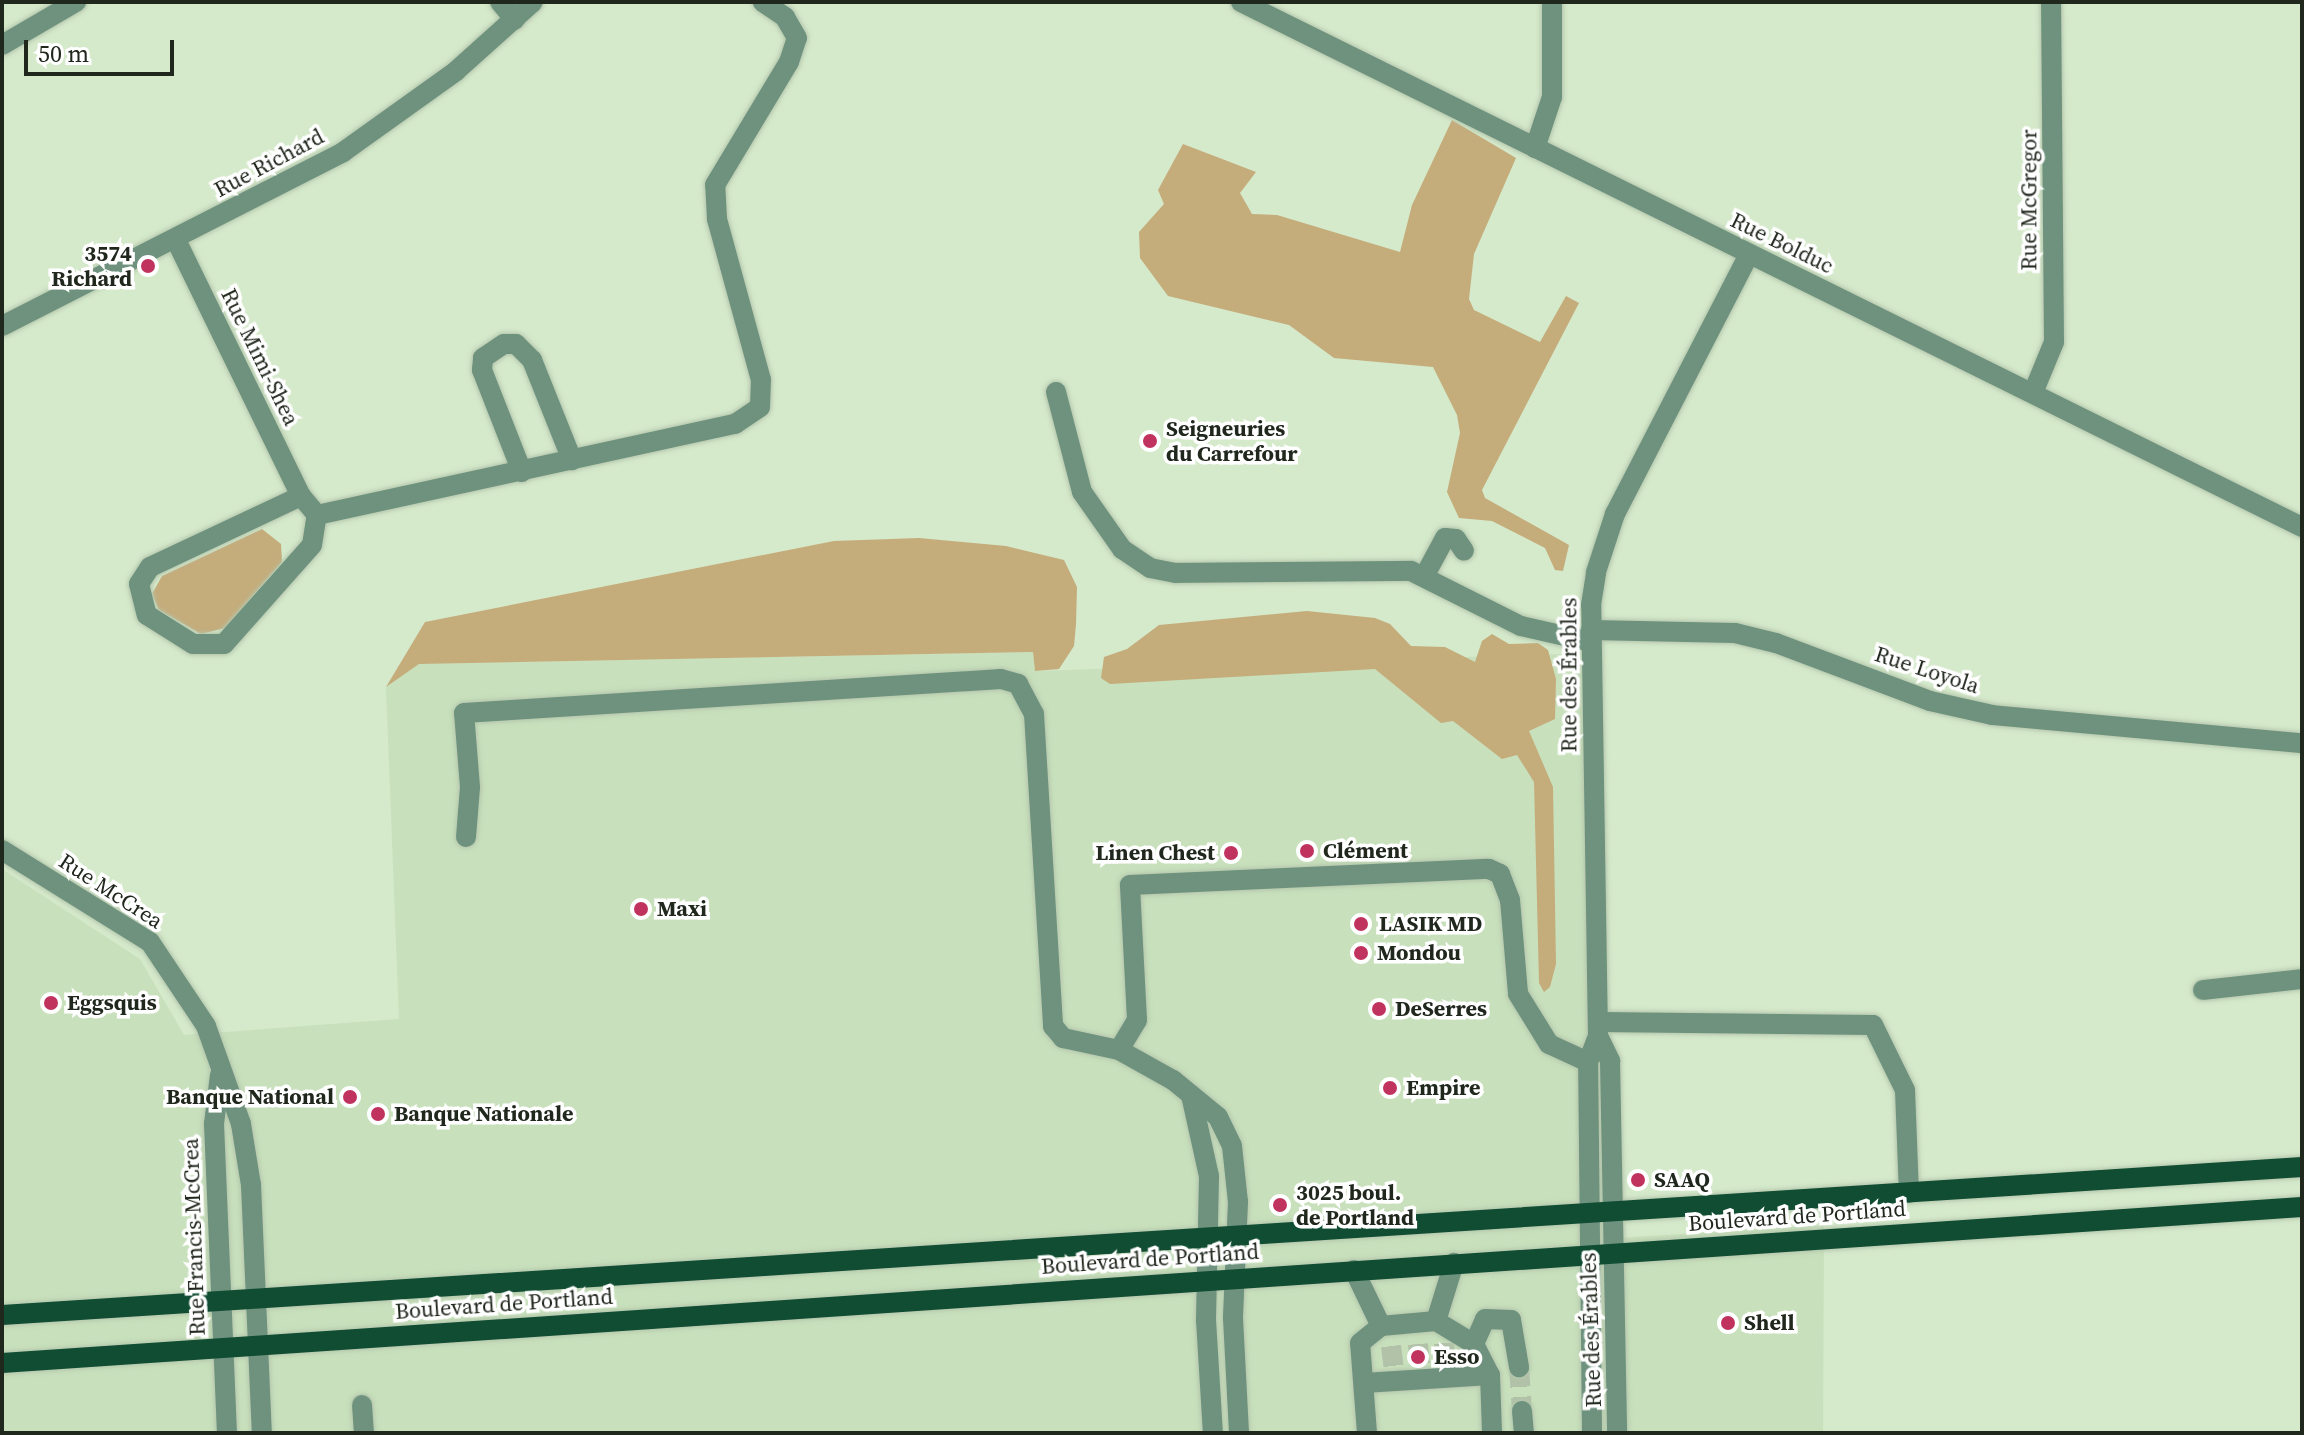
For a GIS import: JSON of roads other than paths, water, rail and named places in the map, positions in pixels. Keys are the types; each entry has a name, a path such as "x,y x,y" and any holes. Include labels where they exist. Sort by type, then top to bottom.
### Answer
{"main road":[{"name":"Boulevard de Portland","path":"2,1315 2302,1167"},
{"name":"Boulevard de Portland","path":"2,1363 2302,1207"}],"street":[{"path":"2,45 76,2"},
{"path":"500,2 515,20"},
{"name":"Rue Richard","path":"2,326 176,240 343,152 456,71 533,2"},
{"path":"301,496 150,567 139,584 147,615 193,644 224,644 312,545 317,515 735,424 760,407 761,380 714,200 722,171 795,50 794,27 763,2"},
{"name":"Rue Bolduc","path":"1241,2 2302,527"},
{"path":"1535,148 1550,112 1552,2"},
{"name":"Rue McGregor","path":"2033,393 2054,342 2051,2"},
{"name":"Rue Mimi-Shea","path":"176,240 301,496 317,515"},
{"name":"Rue des Érables","path":"1592,1433 1588,1062 1598,1029 1591,636 1596,572 1615,514 1749,254"},
{"path":"522,472 482,370 483,358 504,344 516,344 532,360 572,460"},
{"name":"Rue Loyola","path":"1056,392 1082,492 1122,549 1150,568 1176,573 1396,569 1425,575 1521,626 1591,636 1735,633 1776,643 1930,701 1992,715 2302,743"},
{"path":"1425,575 1445,538 1456,539 1464,551"},
{"path":"466,837 470,787 464,713 1009,680 1028,697 1034,714 1053,1026 1063,1038 1119,1050 1191,1095 1218,1117 1232,1146 1237,1237 1235,1278 1239,1433"},
{"name":"Rue McCrea","path":"2,850 150,942 195,1005 221,1071"},
{"path":"1119,1050 1137,1020 1130,885 1489,869 1500,874 1510,900 1518,994 1549,1044 1588,1062"},
{"path":"2203,990 2302,979"},
{"path":"1598,1029 1873,1025 1905,1090 1909,1193"},
{"name":"Rue des Érables","path":"1598,1029 1610,1061 1617,1433"},
{"path":"221,1071 243,1139 259,1298 262,1433"},
{"name":"Rue Francis-McCrea","path":"221,1071 214,1124 227,1433"},
{"path":"1191,1095 1209,1176 1207,1280 1213,1433"},
{"path":"1418,1344 1435,1328 1454,1263"},
{"path":"1354,1270 1387,1333"},
{"path":"1474,1344 1485,1319 1511,1320 1519,1367"},
{"path":"1367,1433 1360,1343 1387,1333 1435,1328 1474,1344 1490,1375 1492,1433"},
{"path":"1364,1383 1394,1375 1421,1373 1490,1375"},
{"path":"362,1405 364,1433"},
{"path":"1522,1411 1524,1433"}],"tunnel":[{"path":"1444,1343 1446,1367"},
{"path":"1418,1344 1420,1368"},
{"path":"1391,1346 1394,1369"},
{"path":"1519,1367 1522,1411"}],"place":[{"name":"3574 Richard","path":"148,266"},
{"name":"Seigneuries du Carrefour","path":"1150,441"},
{"name":"Clément","path":"1307,851"},
{"name":"Linen Chest","path":"1231,853"},
{"name":"Maxi","path":"641,909"},
{"name":"LASIK MD","path":"1361,924"},
{"name":"Mondou","path":"1361,953"},
{"name":"Eggsquis","path":"51,1003"},
{"name":"DeSerres","path":"1379,1009"},
{"name":"Empire","path":"1390,1088"},
{"name":"Banque National","path":"350,1097"},
{"name":"Banque Nationale","path":"378,1114"},
{"name":"SAAQ","path":"1638,1180"},
{"name":"3025 boul. de Portland","path":"1280,1205"},
{"name":"Shell","path":"1728,1323"},
{"name":"Esso","path":"1418,1357"}]}
